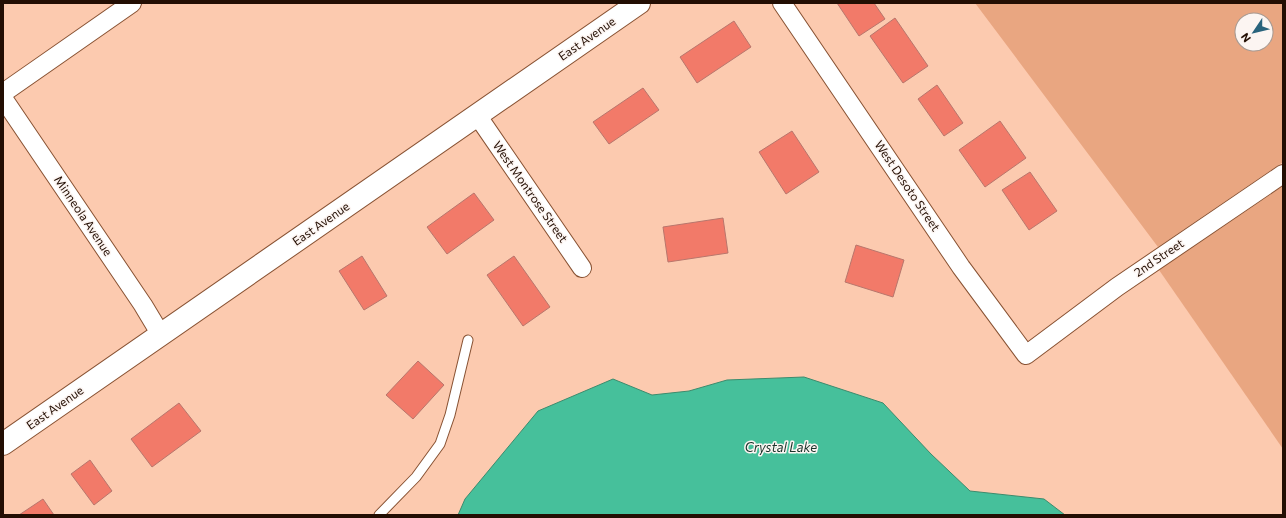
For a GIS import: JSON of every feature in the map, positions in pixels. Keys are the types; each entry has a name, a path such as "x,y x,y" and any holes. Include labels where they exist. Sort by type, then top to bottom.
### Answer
{"street":[{"path":"3,93 132,3"},
{"name":"East Avenue","path":"3,444 639,3"},
{"name":"West Desoto Street","path":"782,3 961,267 1026,355 1039,346"},
{"name":"Minneola Avenue","path":"3,98 161,335"},
{"name":"West Montrose Street","path":"477,115 582,268"},
{"name":"2nd Street","path":"1039,346 1117,287 1283,174"}],"lane":[{"path":"379,515 416,478 440,444 450,415 468,340"}],"shaded area":[{"path":"975,3 1283,3 1283,162 1158,247"},
{"path":"1283,186 1283,449 1159,270"}],"water":[{"name":"Crystal Lake","path":"804,377 883,403 931,454 970,491 1044,499 1065,515 458,515 465,499 538,411 613,379 652,395 689,391 727,380"}],"building":[{"path":"837,3 874,3 885,19 859,36"},
{"path":"895,18 928,66 903,83 870,36"},
{"path":"734,21 751,47 697,83 680,57"},
{"path":"937,85 963,123 944,136 918,99"},
{"path":"643,88 659,110 609,144 593,122"},
{"path":"1000,121 1026,158 985,187 959,150"},
{"path":"792,131 819,172 786,194 759,152"},
{"path":"1030,172 1057,211 1029,230 1002,190"},
{"path":"474,193 494,220 447,254 427,227"},
{"path":"723,218 728,253 668,262 663,227"},
{"path":"856,245 904,260 893,297 845,282"},
{"path":"362,256 387,296 364,310 339,271"},
{"path":"514,256 550,307 523,326 487,275"},
{"path":"418,361 444,385 413,419 386,395"},
{"path":"179,403 201,431 152,467 131,439"},
{"path":"90,460 112,491 94,505 71,474"},
{"path":"43,499 54,515 19,515"}]}
